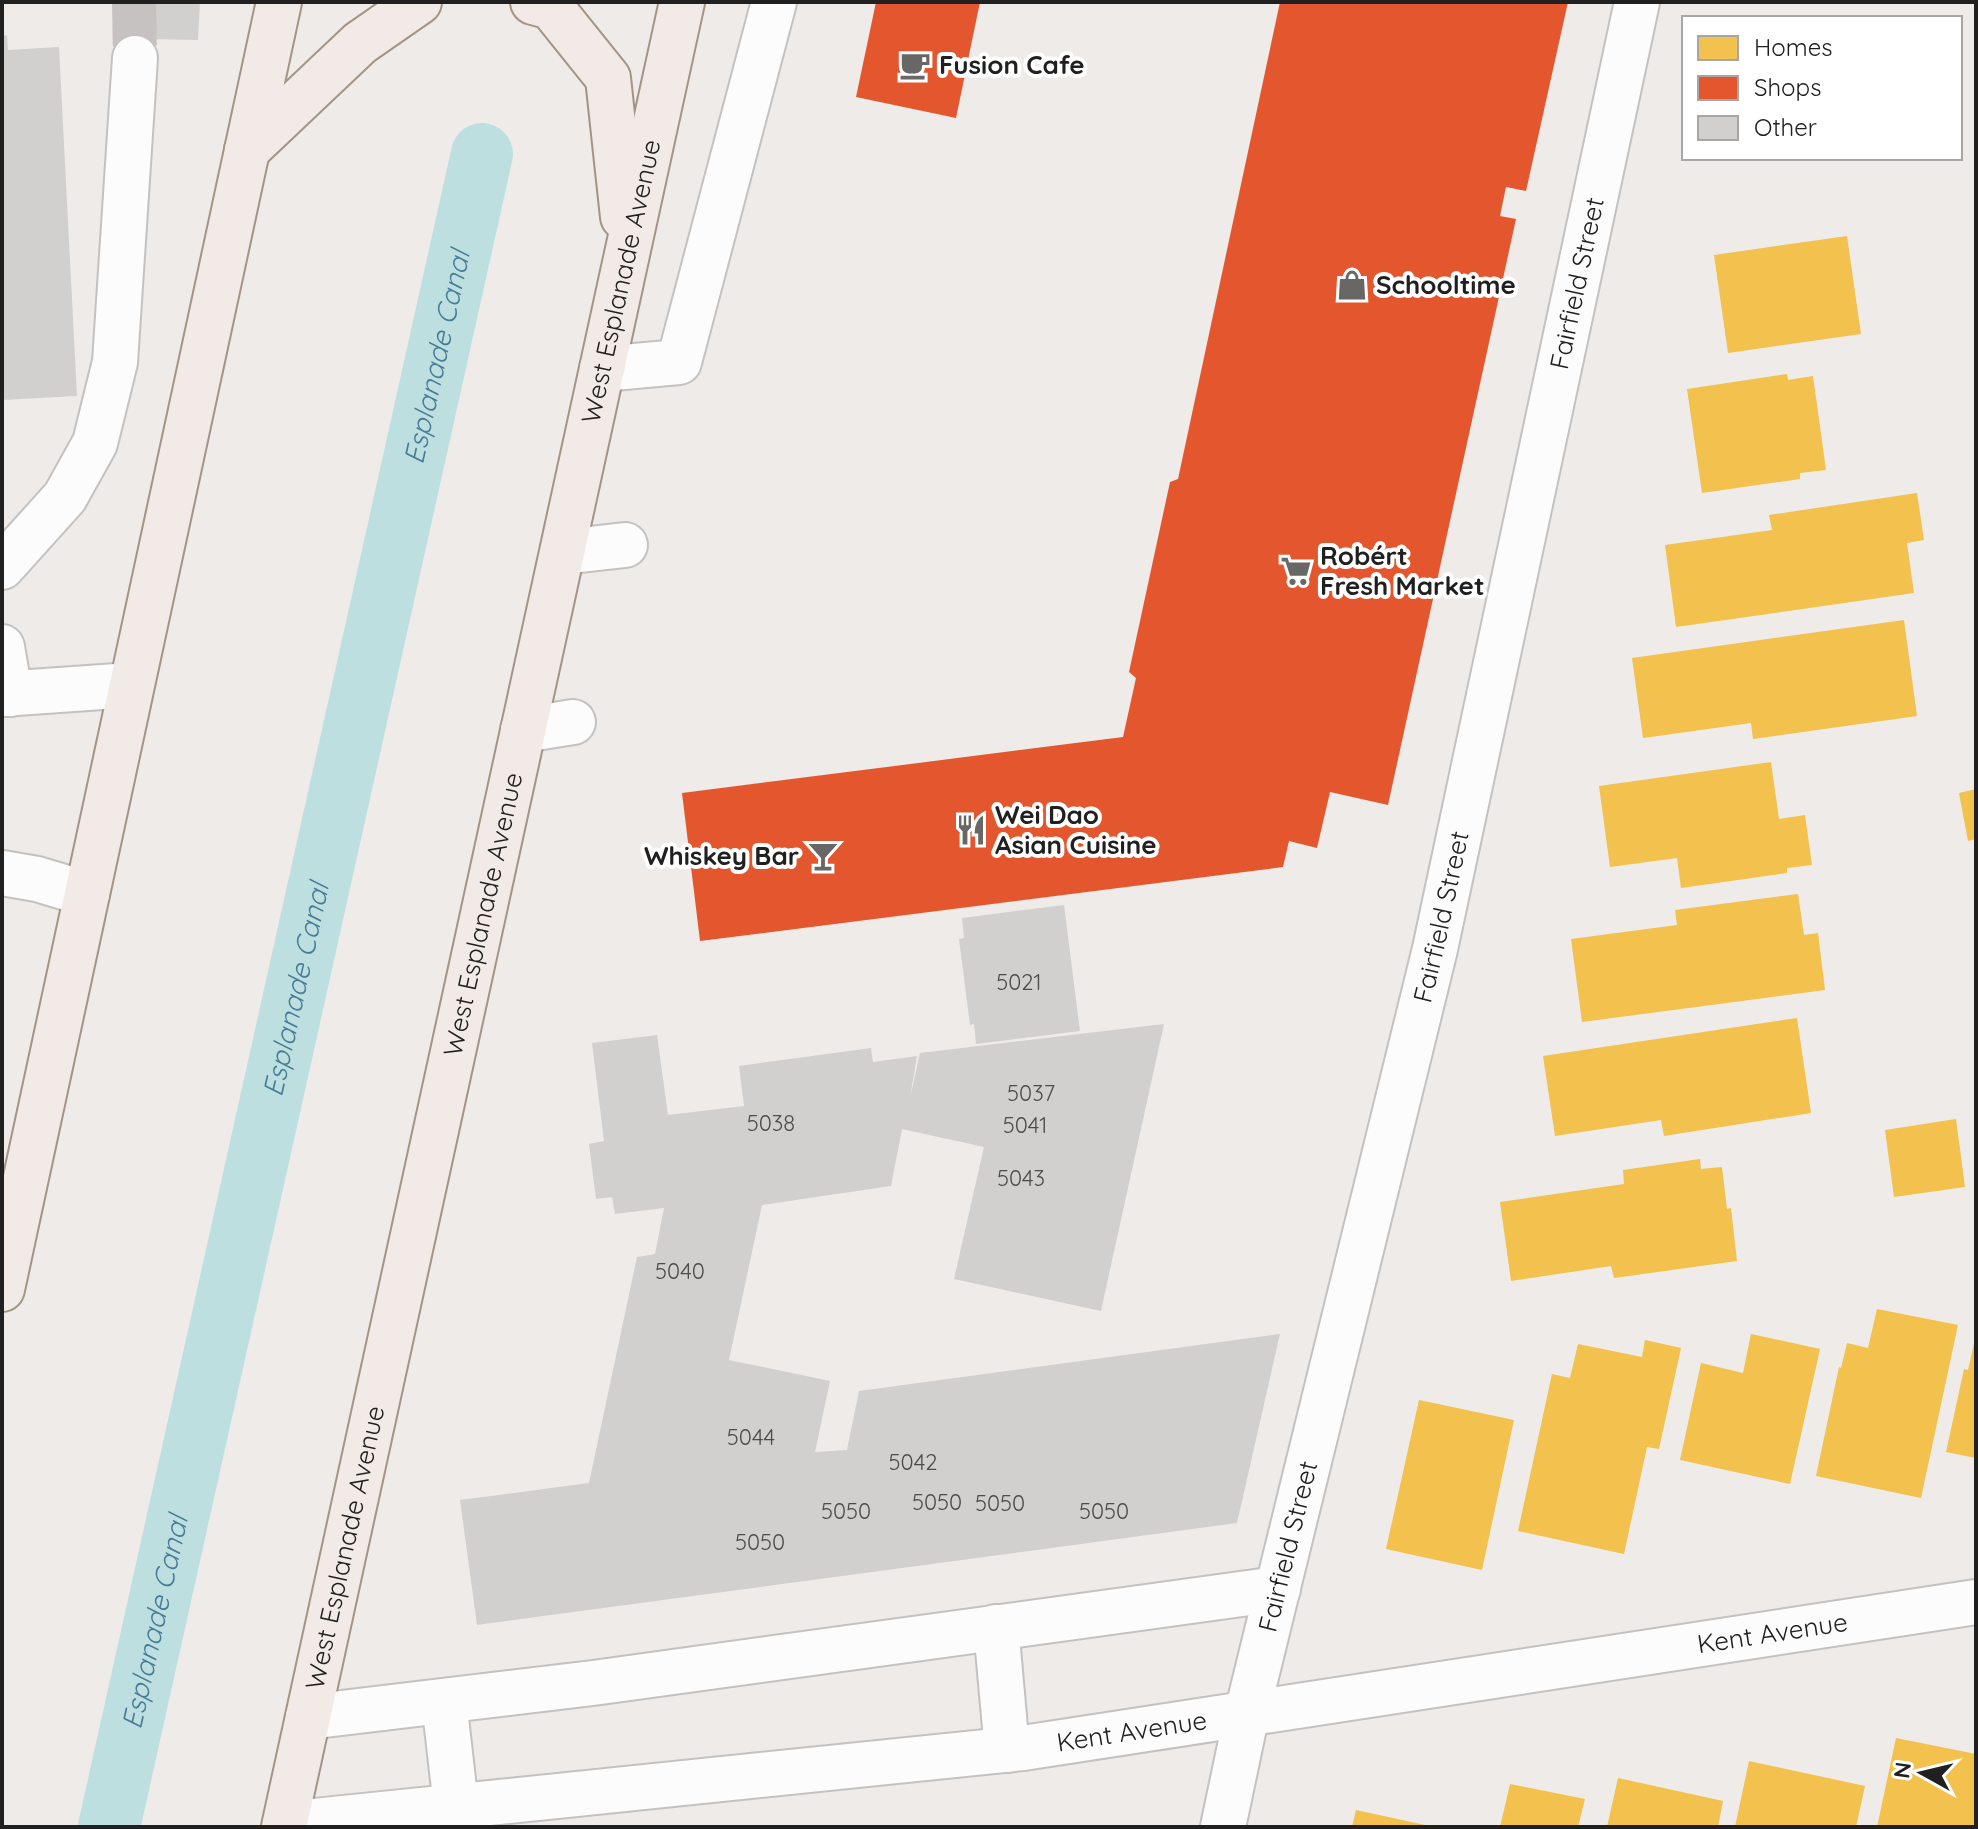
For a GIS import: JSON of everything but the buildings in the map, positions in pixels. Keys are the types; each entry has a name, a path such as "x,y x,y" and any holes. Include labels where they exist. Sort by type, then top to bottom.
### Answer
{"main road":[{"path":"2,1289 279,2"},
{"path":"247,150 360,43 419,2"},
{"path":"533,2 551,7 608,78 627,255"},
{"name":"West Esplanade Avenue","path":"284,1826 682,2"}],"street":[{"path":"602,369 679,362 774,2"},
{"name":"Fairfield Street","path":"1223,1827 1247,1713 1435,949 1637,2"},
{"path":"2,567 65,497 95,443 115,362 135,58"},
{"path":"563,552 625,545"},
{"path":"2,647 6,694 131,685"},
{"path":"523,730 573,722"},
{"path":"2,873 37,879 87,894"},
{"path":"308,1717 1278,1589"},
{"name":"Kent Avenue","path":"284,1826 1007,1750 1976,1602"},
{"path":"996,1627 1007,1750"},
{"path":"444,1701 456,1806"}],"waterway":[{"name":"Esplanade Canal","path":"109,1827 482,154"}],"tunnel":[{"path":"134,2 135,58"}],"place":[{"name":"Fusion Cafe","path":"915,65"},
{"name":"Schooltime","path":"1352,285"},
{"name":"Robért Fresh Market","path":"1296,571"},
{"name":"Wei Dao Asian Cuisine","path":"971,830"},
{"name":"Whiskey Bar","path":"823,856"}]}
